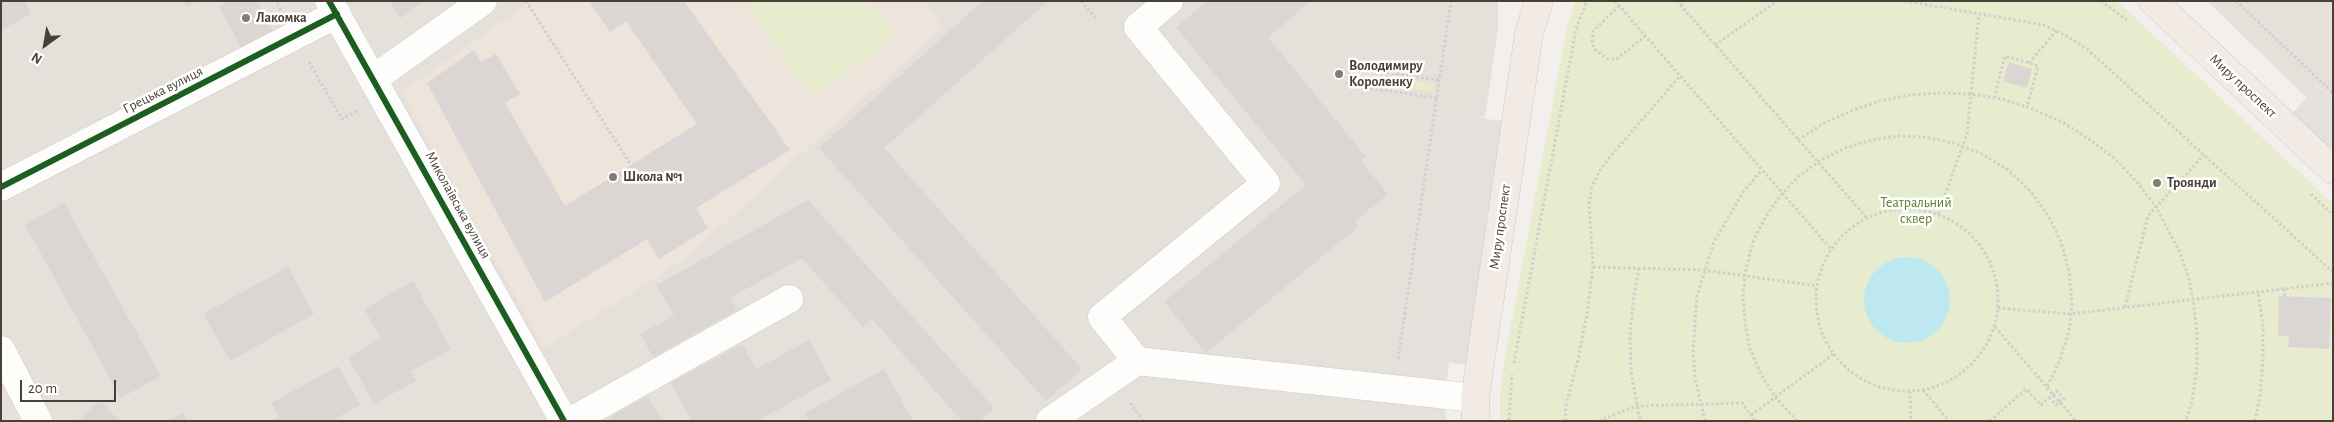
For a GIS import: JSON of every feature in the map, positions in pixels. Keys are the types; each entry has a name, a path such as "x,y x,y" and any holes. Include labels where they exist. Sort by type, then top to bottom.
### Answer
{"main road":[{"name":"Миру проспект","path":"1527,1 1529,33"},
{"name":"Миру проспект","path":"1476,409 1529,33 1539,1"},
{"name":"Миру проспект","path":"2154,1 2333,170"}],"street":[{"path":"373,79 483,1"},
{"path":"1137,361 1102,318 1266,183 1138,27 1169,1"},
{"name":"Миколаївська вулиця","path":"333,8 564,421"},
{"name":"Грецька вулиця","path":"1,187 333,8"},
{"path":"571,421 789,299"},
{"path":"1,350 38,421"},
{"path":"1050,421 1137,361 1394,389 1476,409"}],"path":[{"path":"526,1 631,165"},
{"path":"1081,1 1096,20"},
{"path":"1394,389 1451,1"},
{"path":"1509,421 1509,398 1513,366 1576,29 1587,1"},
{"path":"1615,1 1831,249"},
{"path":"1677,1 1867,218"},
{"path":"1681,5 1686,1"},
{"path":"1715,45 1777,1"},
{"path":"1905,1 2057,30 2087,49 2333,272"},
{"path":"2236,1 2333,93"},
{"path":"1619,6 1593,31 1594,49 1608,59 1617,59 1645,36"},
{"path":"1938,214 1966,134 1979,14"},
{"path":"2029,63 2057,30"},
{"path":"1994,98 2005,56 2029,63 2038,66 2027,108"},
{"path":"1436,98 1348,84 1350,66 1439,80"},
{"path":"1565,421 1566,406 1587,314 1593,266 1589,204 1599,172 1608,158 1680,76"},
{"path":"1798,140 1824,123 1880,101 1910,95 1971,94 1994,98 2027,108 2062,122 2089,139 2114,159 2137,182 2156,207 2179,252 2193,300 2197,333 2197,367 2192,401 2186,421"},
{"path":"1797,421 1775,397 1761,374 1750,349 1744,322 1743,295 1745,276 1753,242 1765,218 1782,193 1799,176 1818,162 1845,148 1871,140 1898,136 1925,137 1962,146 1982,154 2008,170 2030,191 2048,215 2061,242 2069,271 2072,302 2069,331 2060,360 2047,387"},
{"path":"2125,308 2148,216 2204,155"},
{"path":"1705,421 1694,368 1694,323 1704,270 1714,242 1728,217 1744,192 1762,170"},
{"path":"1909,208 1938,214 1964,228 1984,251 1996,278 1998,308 1995,327 1982,353 1962,373 1937,387 1910,392 1895,391 1867,382 1854,375 1834,354 1820,329 1817,315 1817,286 1824,261 1831,249 1847,231 1867,218 1894,209 1909,208"},
{"path":"1593,266 1704,270 1817,286"},
{"path":"1639,268 1632,302 1630,336 1631,371 1640,421"},
{"path":"1998,308 2070,314 2333,283"},
{"path":"2284,296 2285,289"},
{"path":"2255,421 2260,395 2263,360 2263,326 2258,292"},
{"path":"1995,327 2076,421"},
{"path":"1751,415 1834,354"},
{"path":"1990,421 2026,389 2041,405 2053,394"},
{"path":"1922,390 1949,421"},
{"path":"1910,392 1911,421"},
{"path":"2050,398 2056,405 2060,402"},
{"path":"1599,421 1636,406 1742,402 1755,421"}],"shaded area":[{"path":"1,1 1498,1 1498,29 1485,118 1454,114 1418,358 1449,363 1445,400 1446,421 1,421"},
{"name":"Школа №1","path":"531,1 925,1 943,28 681,262 544,348 402,92"},
{"path":"2207,1 2333,1 2333,99 2318,86 2307,98"},
{"path":"2318,86 2333,99 2333,170 2283,123"},
{"path":"1454,114 1515,123 1479,367 1418,358"}],"green space":[{"path":"744,1 872,1 897,37 811,97"},
{"name":"Театральний сквер","path":"1575,1 2114,1 2126,9 2333,204 2333,421 1500,421 1500,396 1504,362 1567,27"},
{"path":"1354,72 1434,84 1433,92 1353,80"}],"water":[{"path":"1907,257 1923,261 1937,270 1946,284 1950,300 1946,316 1937,330 1923,339 1907,343 1891,339 1877,330 1868,316 1864,300 1868,284 1877,270 1891,261"}],"building":[{"path":"1,1 25,1 31,14 1,30"},
{"path":"183,1 198,1 186,7"},
{"path":"228,1 257,1 273,30 241,47 219,6"},
{"path":"389,1 424,1 401,18"},
{"path":"589,1 684,1 790,150 696,208 708,228 659,259 647,239 545,302 427,83 474,50 481,62 496,54 520,94 505,103 565,206 697,124 626,21 610,32"},
{"path":"983,1 1048,1 884,148 1082,369 1046,401 819,148"},
{"path":"1208,1 1311,1 1268,37 1366,157 1361,161 1388,194 1355,221 1359,226 1206,353 1164,302 1306,185 1176,27"},
{"path":"2009,62 2032,69 2027,88 2003,81"},
{"path":"808,200 994,408 979,421 962,421 872,319 863,327 802,258 730,298 737,310 653,357 640,334 674,316 657,285"},
{"path":"64,203 161,376 121,398 25,225"},
{"path":"288,267 314,314 230,361 203,314"},
{"path":"413,281 451,349 411,371 416,381 374,404 348,357 381,338 364,309"},
{"path":"2279,296 2331,298 2329,349 2288,347 2289,336 2278,336"},
{"path":"809,340 831,380 757,421 692,421 671,383 742,344 756,369"},
{"path":"338,366 360,405 331,421 272,421 279,417 271,403"},
{"path":"884,369 913,421 809,421 805,413"},
{"path":"648,396 662,421 611,421 609,418"},
{"path":"100,400 119,421 78,421"},
{"path":"183,413 187,421 168,421"}],"cycle path":[{"path":"329,1 564,421"},
{"path":"1,187 337,14"}],"place":[{"name":"Лакомка","path":"246,18"},
{"name":"Володимиру Короленку","path":"1339,74"},
{"name":"Школа №1","path":"613,177"},
{"name":"Троянди","path":"2157,183"}]}
